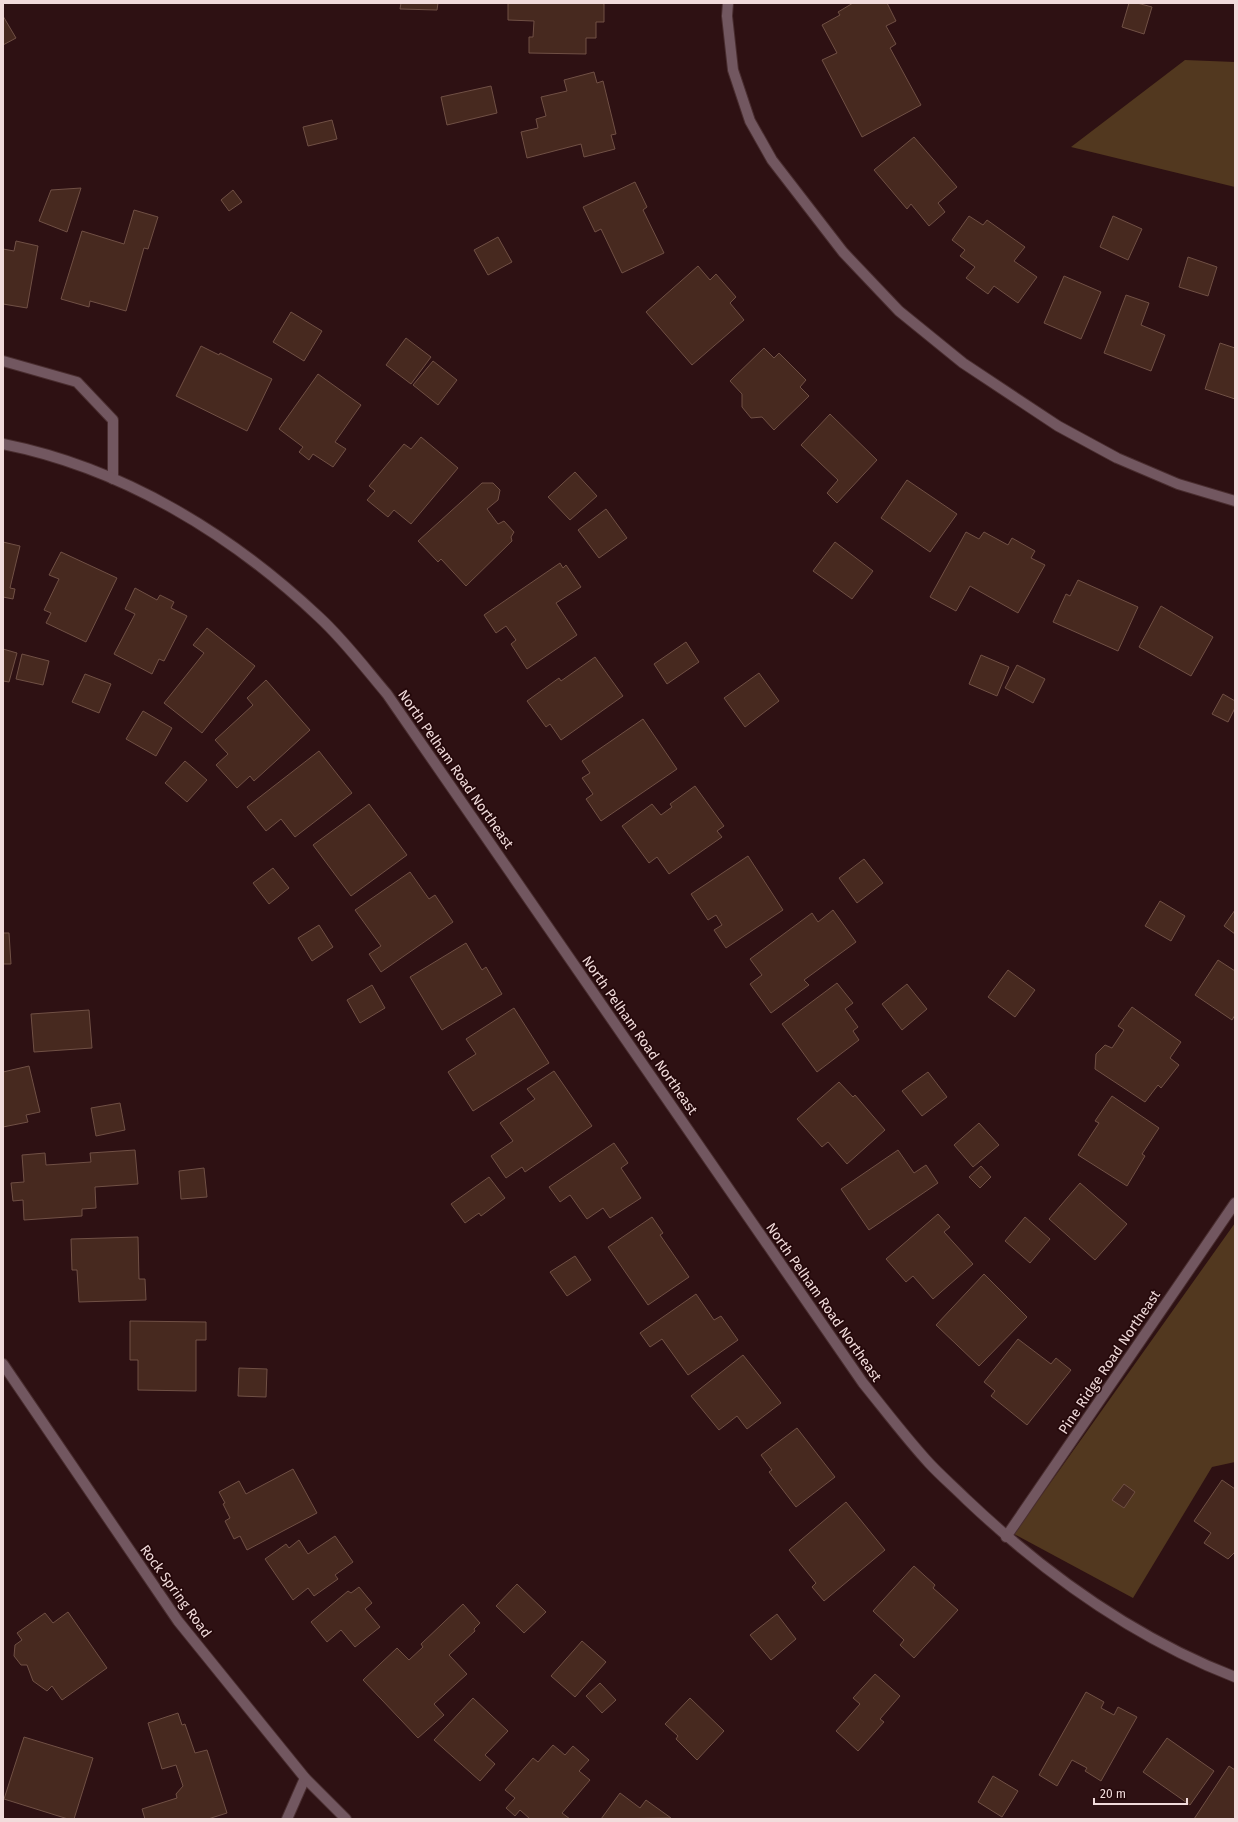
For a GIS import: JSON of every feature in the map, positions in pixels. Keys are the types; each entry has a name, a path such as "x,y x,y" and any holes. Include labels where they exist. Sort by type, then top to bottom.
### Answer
{"street":[{"path":"728,3 727,16 733,70 754,128 772,160 843,252 899,311 962,363 1058,426 1117,458 1178,484 1235,502"},
{"path":"3,361 77,382 103,409 113,420 114,479"},
{"name":"North Pelham Road Northeast","path":"3,444 28,449 101,472 179,510 243,552 320,618 388,694 863,1384 929,1463 1006,1537 1072,1588 1144,1634 1210,1667 1235,1677"},
{"name":"Pine Ridge Road Northeast","path":"1006,1537 1235,1203"},
{"name":"Rock Spring Road","path":"3,1364 178,1621 305,1778 346,1819"},
{"path":"287,1819 305,1778"}],"shaded area":[{"path":"1185,60 1235,62 1235,187 1071,147"},
{"path":"1235,1223 1235,1462 1212,1467 1133,1598 1014,1534"}],"building":[{"path":"401,3 438,3 437,10 400,9"},
{"path":"508,3 601,3 604,4 604,22 596,22 596,38 586,38 586,54 529,53 529,37 533,37 534,21 508,20"},
{"path":"853,3 887,3 896,21 886,26 896,44 890,48 921,105 862,137 822,60 837,53 822,25 840,15 838,12"},
{"path":"1129,3 1137,3 1152,7 1144,34 1122,27"},
{"path":"3,16 16,38 3,45"},
{"path":"594,72 597,83 603,81 616,134 611,135 615,149 584,157 581,144 527,158 521,132 538,128 536,119 546,116 541,97 567,91 564,80"},
{"path":"491,86 497,113 447,125 441,97"},
{"path":"332,120 337,139 308,146 303,127"},
{"path":"914,137 957,187 938,203 945,212 929,226 911,204 907,209 874,170"},
{"path":"635,182 647,207 643,210 664,253 622,273 601,229 595,232 583,207"},
{"path":"81,188 67,232 39,221 51,190"},
{"path":"233,190 242,202 229,211 221,200"},
{"path":"134,210 158,217 148,249 144,248 126,311 90,301 89,307 61,299 82,231 124,244"},
{"path":"969,216 983,225 987,220 1025,247 1014,261 1037,277 1018,303 994,286 988,294 966,278 975,267 960,256 965,250 952,240"},
{"path":"1113,216 1142,229 1128,260 1100,247"},
{"path":"498,237 512,262 488,275 474,250"},
{"path":"16,241 38,246 27,308 3,304 3,249 14,251"},
{"path":"1188,257 1217,267 1208,296 1179,287"},
{"path":"698,266 710,280 716,274 736,297 730,303 744,320 692,365 646,312"},
{"path":"1064,276 1101,292 1081,339 1044,323"},
{"path":"1126,295 1149,303 1141,325 1165,335 1151,371 1104,353"},
{"path":"291,312 322,331 304,361 273,342"},
{"path":"406,338 431,357 411,384 386,365"},
{"path":"1220,343 1235,348 1235,399 1205,389"},
{"path":"201,346 219,355 220,353 272,379 247,431 176,396"},
{"path":"764,348 774,358 779,353 806,380 800,387 809,396 774,430 762,417 751,418 742,407 742,394 730,381"},
{"path":"433,361 457,380 438,405 413,385"},
{"path":"318,374 361,405 335,442 346,449 333,467 313,454 309,460 299,452 303,447 279,429"},
{"path":"830,414 877,460 837,503 827,493 838,480 801,445"},
{"path":"421,437 458,468 411,524 394,510 388,517 367,500 375,491 369,486 404,444 411,449"},
{"path":"575,472 597,496 570,520 548,497"},
{"path":"907,480 957,514 930,552 881,518"},
{"path":"482,483 493,483 500,490 498,500 487,509 498,524 504,521 514,532 511,537 512,541 466,586 441,559 438,562 418,541"},
{"path":"606,509 627,538 599,558 578,530"},
{"path":"966,532 979,539 984,532 1008,545 1012,538 1035,551 1031,558 1045,565 1018,613 970,586 956,611 930,597"},
{"path":"3,542 20,546 10,588 15,589 13,599 3,597"},
{"path":"835,542 873,571 852,599 813,571"},
{"path":"61,552 117,578 86,642 46,623 51,613 44,610 59,579 49,575"},
{"path":"560,563 563,568 566,565 581,587 556,603 577,635 527,669 511,644 516,640 506,626 496,633 484,615"},
{"path":"1078,580 1138,607 1118,651 1053,622 1066,594 1070,596"},
{"path":"135,588 157,600 160,595 174,602 171,608 187,616 164,661 159,659 152,674 114,654 135,614 125,609"},
{"path":"1161,606 1213,637 1191,676 1139,647"},
{"path":"207,628 255,666 202,733 164,703 204,653 193,645"},
{"path":"686,642 699,662 667,684 654,664"},
{"path":"3,649 17,653 9,682 3,681"},
{"path":"22,654 49,661 43,685 16,679"},
{"path":"981,655 1009,667 997,696 969,684"},
{"path":"595,657 623,696 561,740 550,724 546,727 527,701 559,678 561,681"},
{"path":"1017,665 1045,679 1033,703 1005,688"},
{"path":"759,673 779,701 745,727 724,698"},
{"path":"85,674 111,684 99,713 72,702"},
{"path":"266,680 310,730 254,781 250,776 237,788 216,765 228,754 215,740 253,705 247,698"},
{"path":"1223,694 1235,701 1235,708 1228,722 1212,714"},
{"path":"143,711 172,728 156,756 126,739"},
{"path":"643,719 677,769 601,821 586,799 593,794 582,778 590,773 582,761"},
{"path":"319,751 352,793 295,837 281,819 266,831 247,807"},
{"path":"185,761 207,780 187,802 165,783"},
{"path":"695,786 724,826 717,831 722,837 669,874 657,857 649,863 622,826 652,804 661,815 672,807 670,804"},
{"path":"369,804 407,855 351,896 313,845"},
{"path":"748,856 783,910 726,948 714,930 722,925 716,915 708,920 691,894"},
{"path":"864,859 883,883 857,903 839,878"},
{"path":"273,868 289,888 269,904 253,883"},
{"path":"410,872 429,899 435,895 453,922 381,972 369,954 381,946 355,910"},
{"path":"1160,901 1185,916 1171,941 1145,926"},
{"path":"833,910 856,942 804,980 809,985 771,1013 750,984 762,975 750,959 812,913 818,922"},
{"path":"1235,910 1235,934 1224,926"},
{"path":"319,925 333,947 312,961 298,938"},
{"path":"3,933 9,933 11,964 3,964"},
{"path":"466,943 482,970 486,967 502,994 442,1030 410,977"},
{"path":"1218,960 1235,971 1235,1015 1232,1020 1195,995"},
{"path":"1008,970 1035,990 1015,1017 988,997"},
{"path":"837,983 853,1003 845,1009 858,1027 853,1031 859,1040 817,1072 782,1024"},
{"path":"907,984 927,1009 902,1030 882,1004"},
{"path":"372,985 385,1008 360,1023 347,1000"},
{"path":"1132,1007 1181,1042 1170,1058 1179,1065 1161,1088 1158,1085 1145,1102 1095,1069 1096,1054 1105,1045 1112,1048 1124,1030 1118,1026"},
{"path":"514,1008 549,1063 473,1111 448,1072 476,1054 466,1039"},
{"path":"89,1010 92,1048 34,1052 31,1014"},
{"path":"29,1066 40,1112 26,1115 28,1122 3,1127 3,1072"},
{"path":"554,1071 592,1126 525,1172 522,1167 506,1178 491,1156 513,1141 500,1123 535,1099 527,1089"},
{"path":"928,1072 947,1097 922,1116 902,1091"},
{"path":"839,1082 853,1097 855,1095 885,1130 847,1164 828,1142 822,1147 797,1119"},
{"path":"1112,1096 1159,1128 1142,1154 1145,1156 1127,1186 1078,1155 1099,1123 1095,1121"},
{"path":"120,1103 125,1130 96,1136 91,1108"},
{"path":"979,1123 999,1145 973,1167 954,1145"},
{"path":"614,1143 628,1163 621,1168 641,1198 610,1218 603,1208 587,1219 570,1195 560,1202 549,1187"},
{"path":"135,1150 138,1184 95,1187 96,1208 82,1209 82,1216 24,1220 23,1200 13,1201 11,1183 24,1182 22,1155 45,1153 46,1165 91,1162 90,1153"},
{"path":"898,1150 914,1173 926,1165 938,1183 869,1230 841,1189"},
{"path":"981,1166 991,1177 980,1188 969,1177"},
{"path":"204,1168 207,1197 181,1199 179,1171"},
{"path":"489,1177 505,1198 481,1216 479,1213 465,1223 451,1204"},
{"path":"1080,1183 1127,1224 1095,1260 1049,1219"},
{"path":"938,1214 950,1227 944,1232 973,1264 933,1299 913,1276 906,1282 886,1259"},
{"path":"652,1217 663,1233 660,1235 689,1277 648,1305 608,1247"},
{"path":"1025,1217 1050,1239 1030,1263 1005,1241"},
{"path":"138,1237 139,1279 145,1279 146,1300 79,1302 77,1270 72,1270 71,1239"},
{"path":"575,1256 591,1280 567,1296 550,1272"},
{"path":"984,1274 1027,1317 979,1366 936,1325"},
{"path":"696,1294 714,1320 721,1316 738,1340 688,1375 662,1339 650,1347 640,1333"},
{"path":"130,1321 206,1322 206,1340 196,1340 196,1391 138,1390 138,1360 130,1360"},
{"path":"1018,1339 1051,1364 1056,1358 1071,1370 1027,1425 991,1396 995,1391 984,1382"},
{"path":"743,1355 781,1403 747,1429 737,1416 719,1430 691,1396"},
{"path":"239,1368 267,1369 266,1397 238,1396"},
{"path":"797,1428 835,1477 796,1507 769,1472 772,1470 761,1455"},
{"path":"293,1469 317,1513 247,1550 240,1536 234,1539 225,1521 230,1518 223,1504 225,1503 219,1492 239,1481 246,1494"},
{"path":"1222,1480 1235,1489 1235,1552 1228,1559 1204,1543 1211,1533 1194,1521"},
{"path":"1124,1484 1135,1492 1124,1508 1112,1500"},
{"path":"846,1502 885,1550 824,1601 812,1587 816,1583 789,1550"},
{"path":"335,1536 353,1562 335,1575 338,1579 314,1596 308,1588 293,1600 265,1559 286,1544 289,1548 299,1540 308,1554"},
{"path":"914,1566 935,1585 933,1588 958,1610 914,1658 900,1645 904,1640 873,1611"},
{"path":"517,1584 546,1612 524,1633 496,1606"},
{"path":"359,1587 372,1603 365,1609 380,1627 355,1647 341,1630 327,1642 311,1622 348,1591 351,1593"},
{"path":"463,1604 480,1623 474,1629 475,1631 449,1655 467,1674 434,1704 444,1715 418,1738 363,1680 397,1648 409,1660 423,1647 421,1644"},
{"path":"68,1612 107,1668 62,1700 52,1686 47,1691 33,1681 27,1665 21,1665 14,1656 15,1645 22,1640 17,1633 45,1613 53,1623"},
{"path":"777,1614 796,1639 771,1660 750,1635"},
{"path":"582,1641 606,1662 575,1697 551,1676"},
{"path":"875,1674 900,1696 880,1719 884,1722 858,1751 836,1731 860,1704 853,1698"},
{"path":"600,1683 616,1700 602,1713 586,1696"},
{"path":"1086,1692 1104,1702 1101,1708 1114,1715 1118,1707 1137,1717 1101,1781 1085,1771 1087,1768 1072,1760 1057,1786 1039,1775"},
{"path":"473,1698 508,1731 485,1755 495,1764 480,1781 434,1740"},
{"path":"690,1698 724,1731 697,1760 676,1739 678,1736 665,1724"},
{"path":"178,1713 182,1725 185,1724 195,1753 207,1750 227,1813 208,1819 145,1819 142,1809 177,1798 176,1794 183,1786 176,1765 162,1769 148,1723"},
{"path":"24,1737 93,1758 74,1819 68,1819 4,1799"},
{"path":"1167,1738 1214,1771 1190,1805 1143,1772"},
{"path":"553,1745 565,1755 573,1746 589,1760 579,1771 590,1780 562,1813 570,1819 530,1819 520,1810 515,1816 506,1808 515,1798 505,1790 533,1758 538,1762"},
{"path":"1229,1766 1235,1770 1235,1819 1194,1819"},
{"path":"993,1776 1018,1791 1002,1817 978,1802"},
{"path":"620,1793 640,1808 646,1800 671,1818 601,1819"}]}
